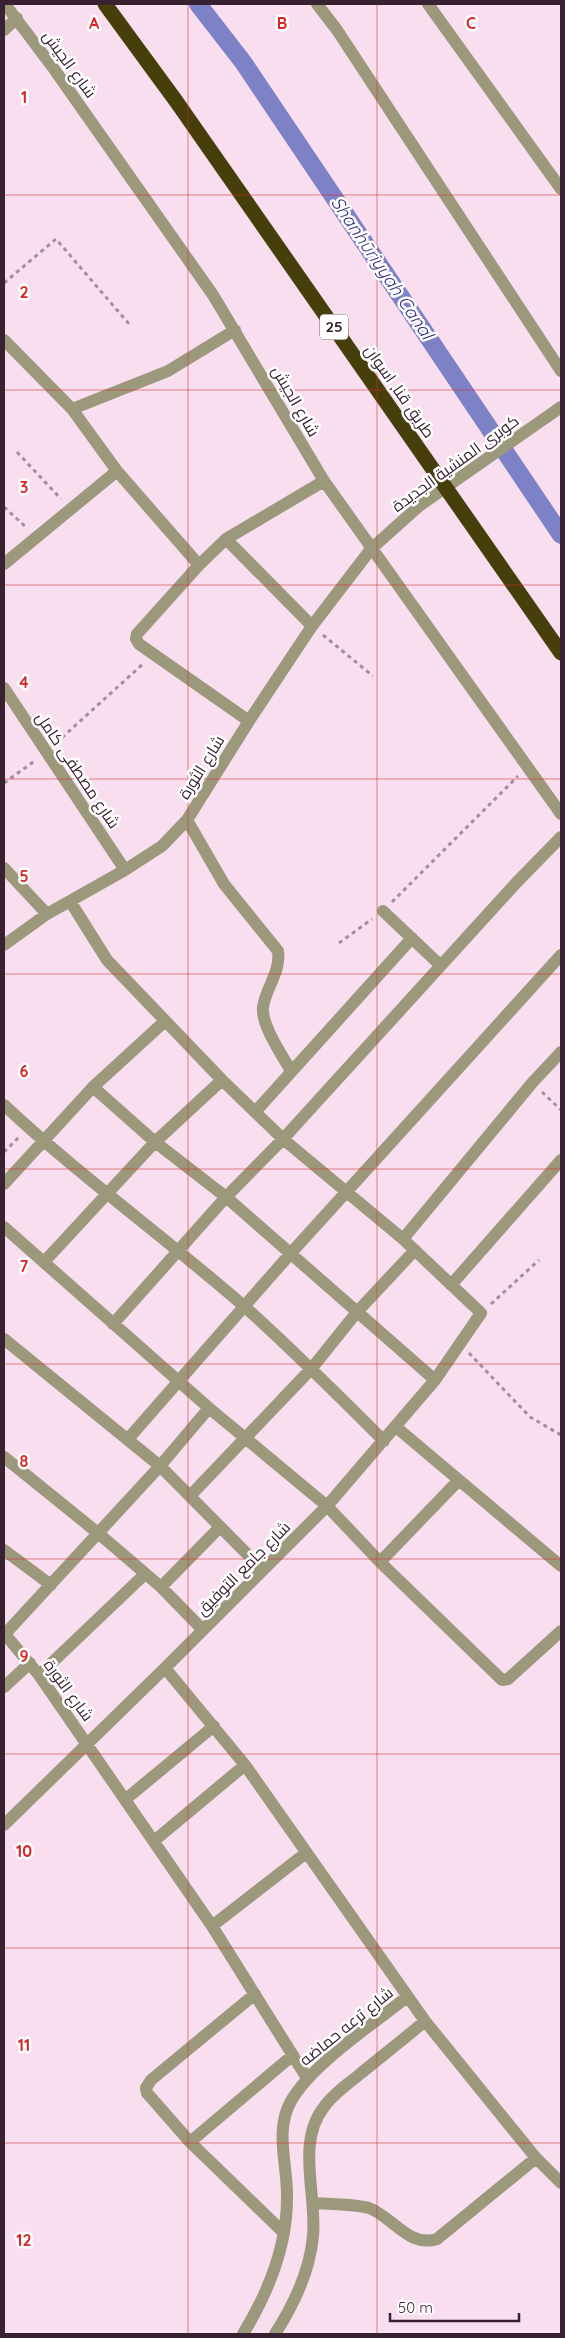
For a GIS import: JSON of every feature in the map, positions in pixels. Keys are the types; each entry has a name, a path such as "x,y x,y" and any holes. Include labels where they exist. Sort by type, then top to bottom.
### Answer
{"highway":[{"name":"طريق قنا, اسوان","path":"105,4 182,109 561,653"}],"street":[{"name":"شارع الجيش","path":"5,4 17,18 207,287 235,330 324,481 561,814"},
{"path":"317,4 342,38 561,371"},
{"path":"428,4 561,189"},
{"path":"4,30 17,18"},
{"path":"72,409 161,374 235,330"},
{"path":"4,340 72,409 117,471 198,565"},
{"name":"كوبرى المنشية الجديدة","path":"371,549 418,506 558,409"},
{"path":"4,564 117,471"},
{"path":"249,721 140,644 136,639 137,634 198,565 226,539 324,481"},
{"path":"226,539 312,626"},
{"name":"شارع الثورة","path":"4,945 47,914 162,846 187,820 249,721 312,626 371,549"},
{"name":"شارع مصطفى كامل","path":"4,688 124,870"},
{"path":"187,820 224,884 278,951 279,964 263,1006 264,1018 291,1071"},
{"path":"113,1324 226,1197 283,1139 440,965 561,837"},
{"path":"4,868 47,914"},
{"path":"70,901 107,960 164,1022 283,1139 403,1239 481,1313"},
{"path":"383,911 440,965"},
{"path":"256,1112 412,938"},
{"path":"128,1439 180,1382 291,1253 561,955"},
{"path":"4,1184 93,1087 164,1022"},
{"path":"403,1239 561,1052"},
{"path":"44,1262 155,1142 222,1080"},
{"path":"93,1087 155,1142 226,1197 434,1380"},
{"path":"4,1105 42,1141 106,1195 244,1306 312,1368 384,1441"},
{"path":"451,1285 561,1160"},
{"path":"4,1227 209,1408 247,1437 327,1506 380,1562 502,1680 508,1679 561,1631"},
{"path":"190,1496 312,1368 357,1312 415,1250"},
{"name":"شارع جامع التوفيق","path":"4,1825 166,1668 327,1506 434,1380 481,1313"},
{"path":"4,1339 160,1466 219,1528 263,1570"},
{"path":"4,1634 160,1466 209,1408"},
{"path":"396,1427 561,1566"},
{"path":"4,1457 161,1587 203,1630"},
{"path":"380,1562 458,1481"},
{"path":"161,1587 219,1528"},
{"path":"4,1550 51,1585"},
{"path":"39,1674 145,1574"},
{"name":"شارع الثورة","path":"4,1634 39,1674 88,1743 212,1926 307,2078"},
{"path":"4,1687 30,1663"},
{"path":"166,1668 245,1765 425,2021 536,2158 561,2183"},
{"path":"126,1799 214,1726"},
{"path":"154,1841 245,1765"},
{"path":"212,1926 306,1854"},
{"path":"255,1994 148,2083 147,2093 190,2142 284,2233"},
{"name":"شارع ترعه حماضه","path":"243,2334 260,2306 271,2280 284,2233 287,2198 282,2131 290,2102 307,2078 407,1997"},
{"path":"275,2334 285,2319 302,2279 313,2237 314,2203 309,2158 311,2131 323,2107 343,2088 425,2021"},
{"path":"190,2142 293,2055"},
{"path":"314,2203 368,2208 415,2239 431,2241 437,2239 536,2158"}],"path":[{"path":"4,283 56,239 129,324"},
{"path":"17,452 70,509"},
{"path":"4,507 37,537"},
{"path":"312,626 373,676"},
{"path":"4,783 46,752 154,654"},
{"path":"339,943 383,911 527,767"},
{"path":"532,1084 561,1110"},
{"path":"4,1152 28,1128"},
{"path":"481,1313 539,1260"},
{"path":"460,1344 530,1417 561,1435"}],"waterway":[{"name":"Shanhūriyyah Canal","path":"198,4 243,62 561,535"}]}
